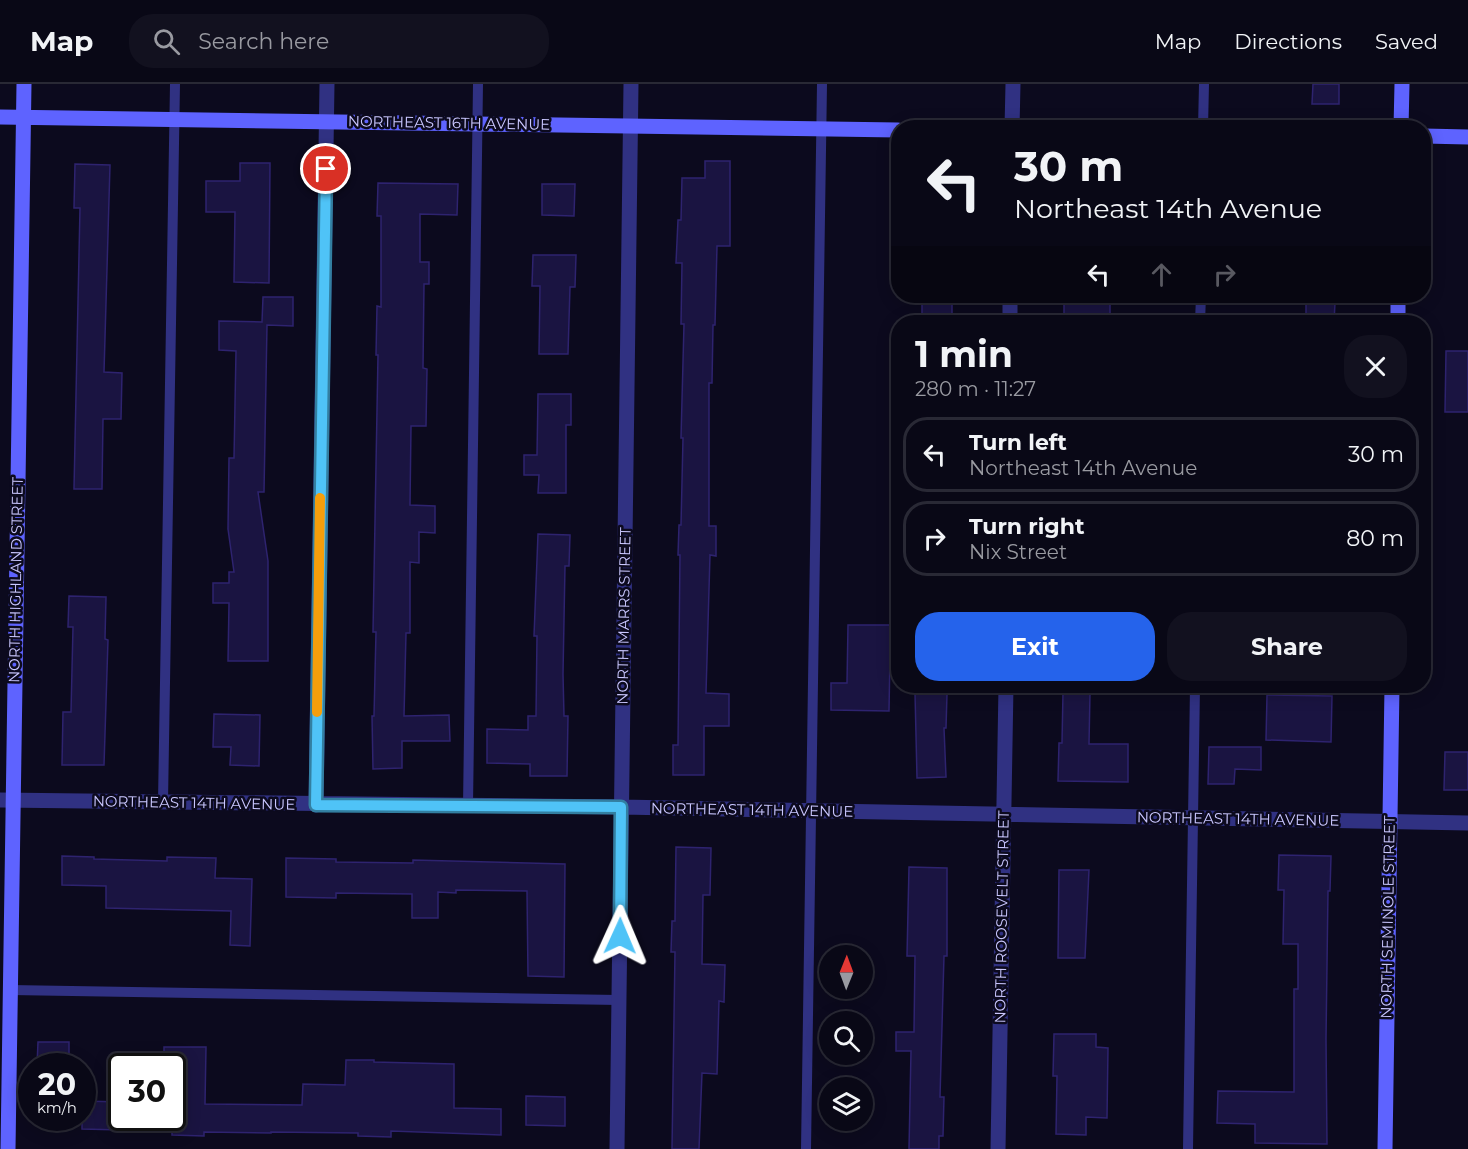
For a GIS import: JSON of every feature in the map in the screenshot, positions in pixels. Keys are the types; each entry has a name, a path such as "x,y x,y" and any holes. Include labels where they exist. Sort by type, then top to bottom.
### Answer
{"street":[{"name":"NORTH HIGHLAND STREET","path":"8,1149 10,990 6,800 24,84"},
{"path":"316,805 327,84"},
{"name":"NORTH MARRS STREET","path":"617,1149 631,84"},
{"path":"1012,120 1013,84"},
{"path":"1401,120 1402,84"},
{"name":"NORTHEAST 16TH AVENUE","path":"0,117 891,130"},
{"path":"1431,136 1468,137"},
{"name":"NORTH ROOSEVELT STREET","path":"998,1149 1006,693"},
{"name":"NORTH SEMINOLE STREET","path":"1385,1149 1392,693"},
{"name":"NORTHEAST 14TH AVENUE","path":"6,800 621,807 1468,823"}],"lane":[{"path":"163,802 175,84"},
{"path":"468,806 478,84"},
{"path":"806,1149 822,84"},
{"path":"1203,120 1204,84"},
{"path":"1188,1149 1195,693"},
{"path":"10,990 619,1000"}],"building":[{"path":"1313,84 1339,84 1339,104 1312,104"},
{"path":"705,161 730,161 730,246 717,246 712,383 709,383 709,526 716,526 716,556 710,555 706,693 729,694 729,726 704,726 704,775 673,775 673,745 678,745 680,555 678,555 683,438 681,438 684,324 681,324 682,263 676,263 678,220 681,220 682,178 705,178"},
{"path":"240,163 270,163 269,283 234,282 235,212 206,212 206,181 240,181"},
{"path":"75,164 110,165 104,372 122,373 121,419 103,419 102,489 74,489 80,208 74,208"},
{"path":"378,183 458,184 457,215 420,214 420,262 429,262 429,284 424,284 423,368 427,369 426,426 411,426 410,505 435,506 435,533 419,532 419,563 410,562 410,633 406,633 404,716 449,715 450,741 402,741 402,768 373,769 372,716 374,716 376,632 373,632 378,355 376,355 377,306 381,307 381,216 377,216"},
{"path":"542,184 575,184 574,216 542,215"},
{"path":"533,255 576,255 575,287 570,287 568,354 539,354 540,286 532,286"},
{"path":"263,297 293,297 293,326 267,325 264,492 258,492 268,561 268,661 228,661 229,603 213,603 213,583 229,583 229,572 234,572 228,529 229,458 234,458 236,351 219,350 219,321 262,322"},
{"path":"922,303 952,303 952,315 922,315"},
{"path":"1064,303 1110,303 1110,315 1064,315"},
{"path":"1306,303 1335,303 1334,315 1306,315"},
{"path":"1446,351 1468,351 1468,412 1445,412"},
{"path":"538,394 571,394 571,425 566,425 566,493 538,493 539,475 524,475 524,455 537,455"},
{"path":"538,534 570,535 569,566 565,566 563,674 564,716 568,716 567,776 530,776 530,764 487,763 487,729 528,730 528,716 536,716 537,636 534,636"},
{"path":"69,596 106,597 105,639 108,640 104,765 62,765 63,712 71,712 73,627 68,627"},
{"path":"848,625 891,625 889,711 831,710 831,683 847,683"},
{"path":"915,693 947,694 946,728 944,728 946,777 917,778"},
{"path":"1063,693 1090,693 1089,744 1128,744 1128,782 1058,781 1059,743 1062,743"},
{"path":"1267,695 1332,696 1331,742 1266,740"},
{"path":"214,714 260,715 259,766 230,765 231,747 213,747"},
{"path":"1209,747 1261,747 1261,770 1235,769 1234,784 1208,784"},
{"path":"1445,752 1468,752 1468,790 1444,790"},
{"path":"676,847 711,848 710,895 703,895 702,964 725,965 724,1002 719,1001 717,1074 702,1073 699,1149 672,1149 675,952 671,952 672,921 675,921"},
{"path":"1279,855 1331,856 1330,891 1328,891 1327,1144 1255,1143 1255,1124 1217,1123 1218,1091 1294,1092 1294,989 1298,989 1298,944 1283,944 1284,890 1278,890"},
{"path":"62,856 167,861 167,857 216,858 215,878 252,879 250,946 230,945 231,911 106,908 106,886 62,885"},
{"path":"286,858 336,859 336,862 413,863 413,860 565,864 564,977 528,976 527,891 438,892 438,918 412,918 412,894 336,893 336,898 286,897"},
{"path":"909,867 947,868 947,956 944,956 940,1097 944,1097 943,1136 939,1136 939,1149 909,1149 911,1051 896,1051 896,1032 914,1032 915,956 907,956"},
{"path":"1059,870 1089,870 1085,958 1058,958"},
{"path":"1054,1034 1096,1034 1096,1047 1108,1048 1107,1118 1086,1117 1086,1135 1056,1134 1057,1076 1053,1076"},
{"path":"38,1042 69,1042 69,1053 38,1053"},
{"path":"164,1047 206,1047 205,1104 302,1105 303,1084 345,1085 346,1060 454,1064 454,1108 501,1109 501,1135 391,1131 391,1137 358,1136 358,1133 271,1132 204,1132 204,1136 172,1135 172,1131 186,1131 186,1053 164,1053"},
{"path":"526,1096 565,1097 565,1126 526,1125"},
{"path":"96,1101 108,1102 108,1130 96,1129"}],"slow traffic":[{"path":"317,712 320,498"}],"route":[{"path":"326,169 316,805 621,807 620,936"}]}
